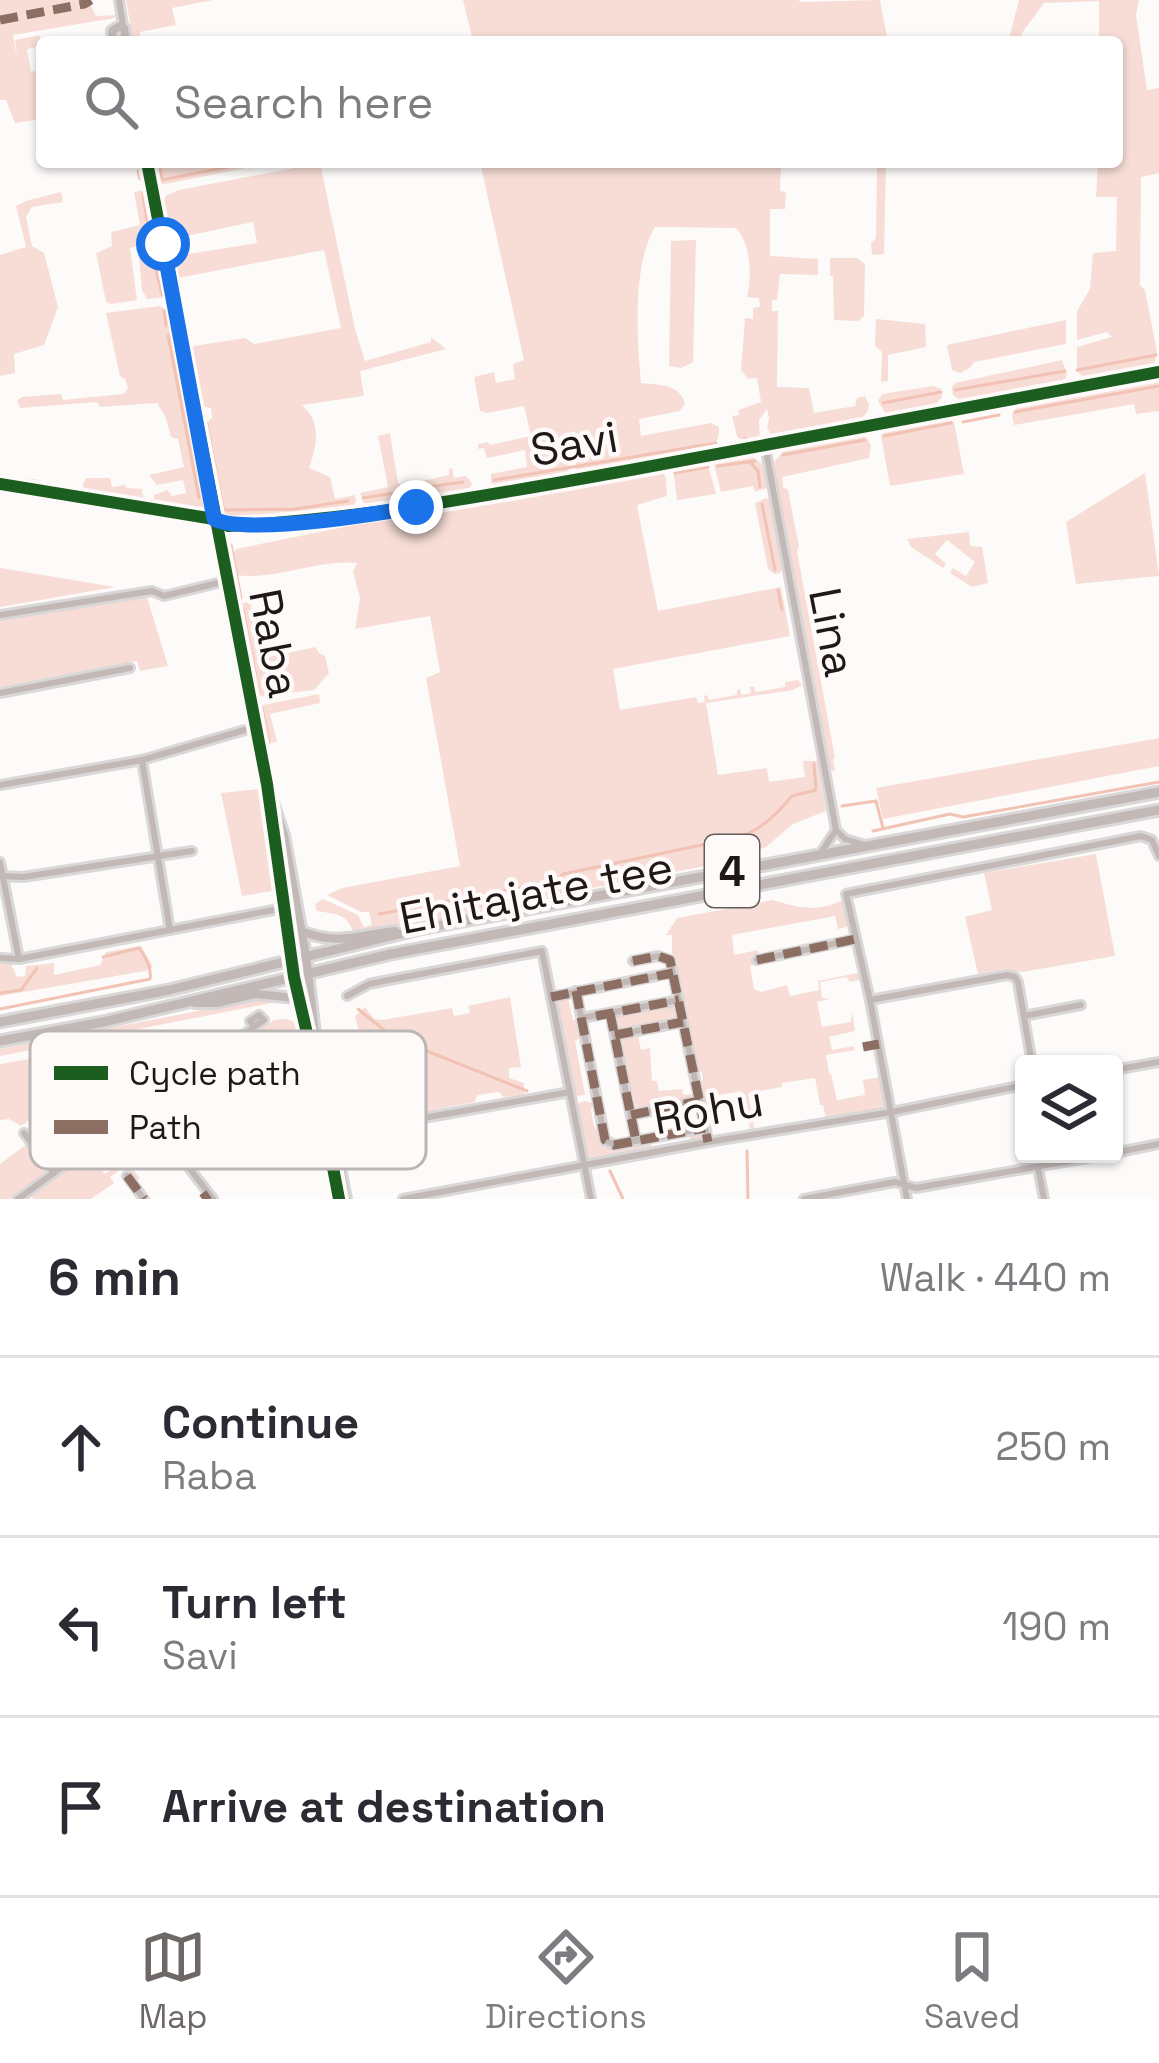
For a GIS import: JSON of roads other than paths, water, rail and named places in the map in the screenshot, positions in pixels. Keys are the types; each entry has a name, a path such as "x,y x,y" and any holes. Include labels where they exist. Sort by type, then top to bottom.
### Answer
{"highway":[{"name":"Ehitajate tee","path":"0,1022 169,990 420,929 1159,792"},
{"name":"Ehitajate tee","path":"54,1031 391,954 1159,810"},
{"name":"Ehitajate tee","path":"0,1041 30,1035"}],"street":[{"path":"118,0 125,36"},
{"path":"112,36 116,27 123,27"},
{"name":"Raba","path":"148,168 267,784 291,960 306,1031"},
{"name":"Savi","path":"0,484 214,519 228,526 328,519 765,446 1159,372"},
{"name":"Lina","path":"765,446 836,830"},
{"path":"0,615 152,591 164,596 226,581"},
{"path":"5,692 130,668"},
{"path":"0,785 142,760 255,727"},
{"path":"142,760 170,930"},
{"name":"Raba","path":"267,784 281,822 315,1031"},
{"path":"820,854 836,830 845,839 868,846"},
{"path":"908,1199 846,893 1141,836 1152,840 1159,856"},
{"path":"1,876 23,877 192,851"},
{"path":"0,862 19,959"},
{"path":"0,958 19,959 296,904"},
{"path":"301,931 340,941 420,929"},
{"path":"757,959 856,939"},
{"path":"346,996 369,984 542,951 591,1199"},
{"path":"633,961 670,960 708,1142"},
{"path":"551,997 673,973"},
{"path":"870,1000 1015,977 1030,1055"},
{"path":"576,992 605,1140 614,1145 705,1128"},
{"path":"188,1003 217,1003 256,994 295,998 300,1003"},
{"path":"581,1018 679,1000"},
{"path":"1024,1016 1081,1005"},
{"path":"610,1013 636,1141"},
{"path":"615,1035 683,1022"},
{"path":"249,1031 254,1027"},
{"path":"863,1047 879,1044"},
{"path":"1123,1068 1159,1062"},
{"name":"Rohu","path":"404,1199 1015,1087"},
{"path":"426,1118 570,1092"},
{"path":"631,1115 700,1101"},
{"path":"24,1133 30,1141"},
{"path":"1123,1152 1159,1144"},
{"path":"804,1199 895,1182 916,1188 1064,1163"},
{"path":"1038,1168 1044,1199"},
{"path":"51,1169 54,1173"},
{"path":"18,1199 59,1169"},
{"path":"188,1169 208,1197"},
{"name":"Raba","path":"336,1169 342,1199"},
{"name":"Raba","path":"338,1169 342,1199"},
{"path":"127,1176 144,1199"}],"waterway":[{"path":"160,168 162,180 223,168"},
{"path":"138,171 140,179"},
{"path":"143,194 150,240"},
{"path":"152,252 162,295"},
{"path":"164,311 166,325"},
{"path":"168,335 199,498"},
{"path":"1077,370 1156,355"},
{"path":"955,390 1065,371"},
{"path":"1015,412 1159,386"},
{"path":"883,403 941,392"},
{"path":"963,422 999,415"},
{"path":"884,436 951,423"},
{"path":"207,424 225,518"},
{"path":"745,438 751,443"},
{"path":"783,455 865,440"},
{"path":"494,480 716,443"},
{"path":"718,466 755,461"},
{"path":"751,463 758,471 760,487"},
{"path":"675,473 708,467"},
{"path":"0,476 16,479"},
{"path":"27,480 36,481"},
{"path":"420,488 463,482"},
{"path":"63,486 72,488"},
{"path":"83,490 143,499"},
{"path":"363,498 401,492"},
{"path":"155,501 201,509"},
{"path":"225,510 295,509 348,501"},
{"path":"762,504 775,570"},
{"path":"231,545 241,598"},
{"path":"778,590 782,610"},
{"path":"243,609 259,693"},
{"path":"262,708 269,743"},
{"path":"379,914 556,881 563,874 740,837 769,820 792,796 816,790 814,764"},
{"path":"873,831 950,814 963,817 1159,782"},
{"path":"842,806 876,801 883,828"},
{"path":"0,1009 150,979 148,962 139,948 103,957"},
{"path":"0,993 21,990 37,968"},
{"path":"358,1009 385,1031"},
{"path":"426,1051 527,1091"},
{"path":"747,1151 748,1199"},
{"path":"610,1171 623,1199"}]}
